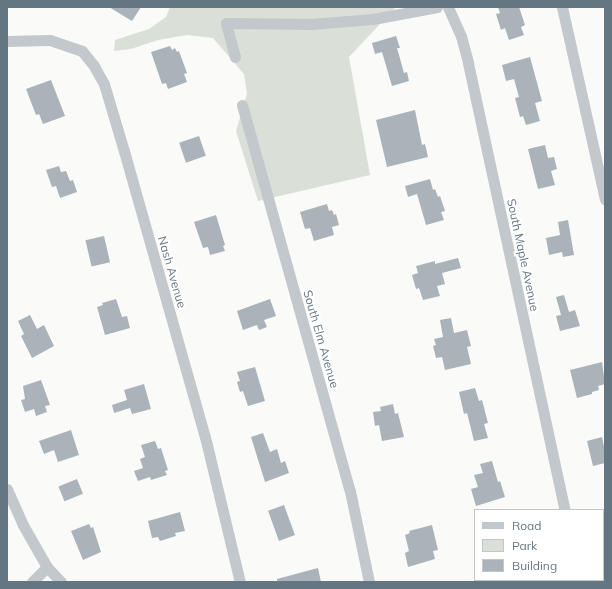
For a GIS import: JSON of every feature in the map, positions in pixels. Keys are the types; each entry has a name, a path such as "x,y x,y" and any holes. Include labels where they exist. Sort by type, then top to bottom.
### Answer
{"street":[{"path":"235,58 226,23 311,24 373,19 437,7"},
{"name":"South Maple Avenue","path":"448,7 460,36 468,63 565,509"},
{"path":"562,7 605,199"},
{"name":"Nash Avenue","path":"7,41 50,40 82,51 94,66 104,84 207,445 240,582"},
{"name":"South Elm Avenue","path":"242,105 350,491 368,582"},
{"path":"7,489 23,524 47,567 61,582"},
{"path":"32,582 47,567"}],"green space":[{"path":"170,7 396,7 349,57 370,175 258,201 236,131 247,94 244,74 213,38 187,35 158,40 131,49 114,51 115,40 149,29 166,17"}],"building":[{"path":"109,7 141,7 132,21"},
{"path":"498,7 519,7 525,25 521,27 524,35 509,40 505,28 501,30 496,14 500,13"},
{"path":"396,36 400,48 397,48 404,73 407,72 409,81 392,86 382,52 375,54 372,43"},
{"path":"170,46 172,50 175,48 177,52 179,51 187,73 184,74 187,82 168,89 166,83 162,84 151,52"},
{"path":"530,57 542,101 535,103 540,121 526,125 523,116 520,117 515,98 519,97 514,79 506,81 502,65"},
{"path":"51,80 65,116 43,124 39,114 36,115 26,89"},
{"path":"415,110 422,145 425,144 428,157 387,167 376,120"},
{"path":"199,136 206,156 186,163 179,143"},
{"path":"545,145 548,158 554,157 557,169 551,171 555,185 538,189 528,149"},
{"path":"59,166 61,172 66,171 70,181 73,180 77,192 60,198 56,186 52,187 46,170"},
{"path":"430,179 433,190 435,189 438,197 440,196 445,211 441,212 444,220 426,225 417,194 408,197 405,186"},
{"path":"327,204 329,211 332,210 334,215 336,214 339,225 332,227 334,235 314,241 310,228 305,229 300,212"},
{"path":"216,215 225,245 223,246 225,251 210,255 208,247 203,248 194,222"},
{"path":"568,220 574,255 563,257 562,252 549,255 546,238 560,235 558,222"},
{"path":"104,236 110,262 92,267 85,240"},
{"path":"458,258 461,268 442,273 445,284 437,286 440,296 423,300 419,288 416,289 412,275 418,273 416,266 435,261 435,264"},
{"path":"564,295 569,312 575,310 580,326 560,331 556,316 561,315 556,297"},
{"path":"116,299 122,317 127,316 130,328 105,335 97,307 103,305 102,303"},
{"path":"270,299 276,316 264,320 267,327 259,330 257,325 243,330 237,311"},
{"path":"30,315 37,329 44,325 54,346 32,358 21,336 24,334 18,321"},
{"path":"451,318 454,333 467,330 471,346 467,347 471,364 445,370 442,357 436,358 433,346 436,345 434,339 443,337 440,320"},
{"path":"602,362 605,384 598,386 599,390 592,392 592,394 577,398 570,370"},
{"path":"255,367 265,401 248,406 243,391 240,392 237,382 240,381 237,372"},
{"path":"41,380 50,405 45,406 47,412 36,416 34,409 25,412 21,400 25,399 23,386"},
{"path":"144,384 151,409 132,414 130,408 114,413 112,405 127,400 124,390"},
{"path":"475,388 479,401 482,400 488,423 484,424 488,438 474,441 467,413 464,414 459,392"},
{"path":"393,404 395,414 398,413 404,437 382,441 379,425 375,426 373,412 381,411 380,407"},
{"path":"71,430 79,455 58,462 54,450 44,454 39,441"},
{"path":"263,433 270,452 277,449 281,463 285,461 289,473 265,482 251,437"},
{"path":"602,437 605,451 605,463 593,466 587,441"},
{"path":"155,441 158,449 161,448 168,470 165,471 167,475 151,480 150,477 138,481 134,471 143,468 140,459 145,457 141,445"},
{"path":"492,461 498,482 500,481 505,497 476,506 471,489 478,487 474,475 483,473 480,464"},
{"path":"77,479 83,494 64,501 58,486"},
{"path":"284,505 295,535 279,541 268,511"},
{"path":"180,512 185,531 175,533 176,536 160,541 158,537 152,538 148,521"},
{"path":"89,524 91,528 93,527 101,552 83,560 71,531"},
{"path":"432,525 438,550 433,551 435,559 408,567 405,553 409,551 405,535 410,533 409,531"},
{"path":"318,568 321,582 277,582 277,579"}]}
